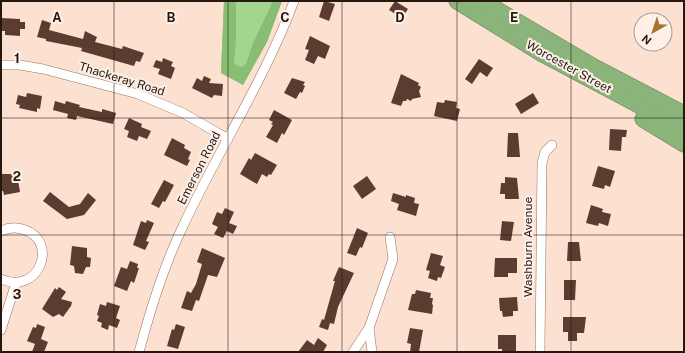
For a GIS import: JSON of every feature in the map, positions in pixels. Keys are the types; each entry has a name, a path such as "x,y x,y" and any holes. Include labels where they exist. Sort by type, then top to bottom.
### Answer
{"highway":[{"name":"Worcester Street","path":"456,1 541,53 684,129"},
{"name":"Worcester Street","path":"482,1 594,67 684,114"},
{"path":"541,53 684,144"}],"street":[{"name":"Emerson Road","path":"139,352 156,290 168,259 184,223 274,47 294,1"},
{"name":"Thackeray Road","path":"1,65 28,66 47,70 138,94 183,113 228,139"},
{"name":"Washburn Avenue","path":"540,352 542,163 545,152 552,145"},
{"path":"1,231 11,228 20,228 32,234 40,244 42,252 42,262 38,270 25,281 16,283 1,279"},
{"path":"353,352 369,328 393,259 390,237"},
{"path":"1,330 16,283"},
{"path":"369,328 372,352"}],"green space":[{"path":"224,1 282,1 267,42 243,85 221,73"},
{"path":"224,1 236,1 236,40 234,62 237,66 242,67 246,64 253,43 273,1 282,1 267,42 243,85 221,73"}],"building":[{"path":"324,1 335,4 329,21 319,17"},
{"path":"395,1 408,9 402,18 389,10"},
{"path":"1,18 20,19 20,22 25,22 25,29 20,29 20,36 5,35 5,31 1,31"},
{"path":"42,20 51,23 49,30 83,39 85,31 97,37 95,42 122,49 123,46 144,53 140,62 136,61 134,66 81,51 82,48 46,41 46,39 37,37"},
{"path":"310,36 330,46 325,59 318,56 314,64 305,60 309,50 305,49"},
{"path":"163,58 173,62 171,66 175,68 171,79 158,74 160,69 153,67 156,60 162,62"},
{"path":"479,59 493,68 487,77 480,72 472,84 465,79"},
{"path":"401,74 419,83 418,85 421,87 419,91 421,97 412,99 411,101 407,99 406,101 403,101 401,106 391,103"},
{"path":"204,76 211,79 209,83 223,84 222,96 214,95 212,98 192,88 197,78 202,81"},
{"path":"292,78 305,82 302,93 300,92 296,99 284,93"},
{"path":"27,93 42,96 40,109 37,108 37,112 19,108 20,105 16,104 18,95 26,97"},
{"path":"533,93 539,103 521,114 515,104"},
{"path":"445,100 457,102 456,108 460,109 457,121 434,116 437,102 444,103"},
{"path":"55,101 65,104 66,101 80,105 79,107 102,112 102,109 116,113 113,124 77,116 76,120 67,118 68,114 53,110"},
{"path":"274,110 292,120 284,135 282,133 277,143 266,137 273,125 271,124 273,122 269,120"},
{"path":"129,118 142,124 141,127 151,131 147,139 139,136 137,141 127,137 129,131 124,129"},
{"path":"610,129 627,130 626,137 622,137 621,151 609,150"},
{"path":"508,133 518,133 520,157 507,157"},
{"path":"172,138 185,145 184,148 191,152 188,159 190,160 187,166 164,155"},
{"path":"255,153 277,165 271,175 269,174 267,177 262,174 257,184 240,174 249,158 251,160"},
{"path":"598,166 615,171 610,187 605,185 604,189 592,186"},
{"path":"1,174 13,174 14,180 18,180 20,192 4,195 3,191 1,191"},
{"path":"367,176 376,189 362,199 353,186"},
{"path":"505,177 517,178 519,199 505,199 505,194 500,194 501,183 505,183"},
{"path":"164,180 174,185 165,202 163,201 159,208 151,204"},
{"path":"50,192 69,207 80,204 88,193 96,200 84,215 67,219 43,201"},
{"path":"393,193 415,198 414,203 419,204 416,216 397,210 399,204 391,201"},
{"path":"591,205 603,209 602,212 611,214 608,226 599,223 598,226 586,223"},
{"path":"225,208 234,212 229,223 237,226 233,234 227,231 223,238 214,234 218,227 212,224 217,212 222,214"},
{"path":"147,220 154,223 146,241 149,242 145,250 133,245 141,221 146,223"},
{"path":"502,221 514,222 511,241 500,240"},
{"path":"357,228 368,233 362,248 360,247 356,256 347,253"},
{"path":"568,242 579,242 581,261 567,261"},
{"path":"72,246 87,248 87,257 91,258 90,267 86,267 83,274 75,273 74,266 70,265"},
{"path":"202,248 225,258 217,277 208,275 199,301 196,300 192,311 181,308 187,291 191,293 196,284 202,264 197,262"},
{"path":"431,253 443,256 440,265 445,267 441,278 438,277 437,281 428,278 430,271 426,270"},
{"path":"495,258 517,258 517,273 508,273 508,277 494,277"},
{"path":"130,261 138,264 137,268 139,268 134,283 131,281 127,291 114,286 121,267 127,269"},
{"path":"339,267 354,273 338,307 334,324 330,323 328,330 319,327 322,319 324,320 335,281 333,281"},
{"path":"564,280 576,280 575,300 564,300"},
{"path":"59,287 66,292 61,299 72,302 71,306 63,317 59,314 53,317 42,309 55,288 57,290"},
{"path":"416,290 431,293 430,298 433,298 432,314 408,310 412,294 415,294"},
{"path":"517,297 518,311 513,311 513,316 503,317 502,311 500,311 499,298"},
{"path":"107,302 120,306 116,318 120,320 117,328 109,325 108,330 101,327 102,323 97,321 100,304 106,306"},
{"path":"563,317 586,317 584,333 577,333 577,341 568,341 568,332 563,332"},
{"path":"37,324 45,327 41,339 48,342 44,352 32,352 35,344 27,341 33,327 36,328"},
{"path":"176,324 185,327 178,349 167,346 172,329 174,330"},
{"path":"410,328 423,330 419,352 410,352 411,344 407,343"},
{"path":"498,335 516,335 516,352 502,352 502,349 498,349"},
{"path":"318,338 327,345 323,352 298,352 307,340 314,345"}]}
